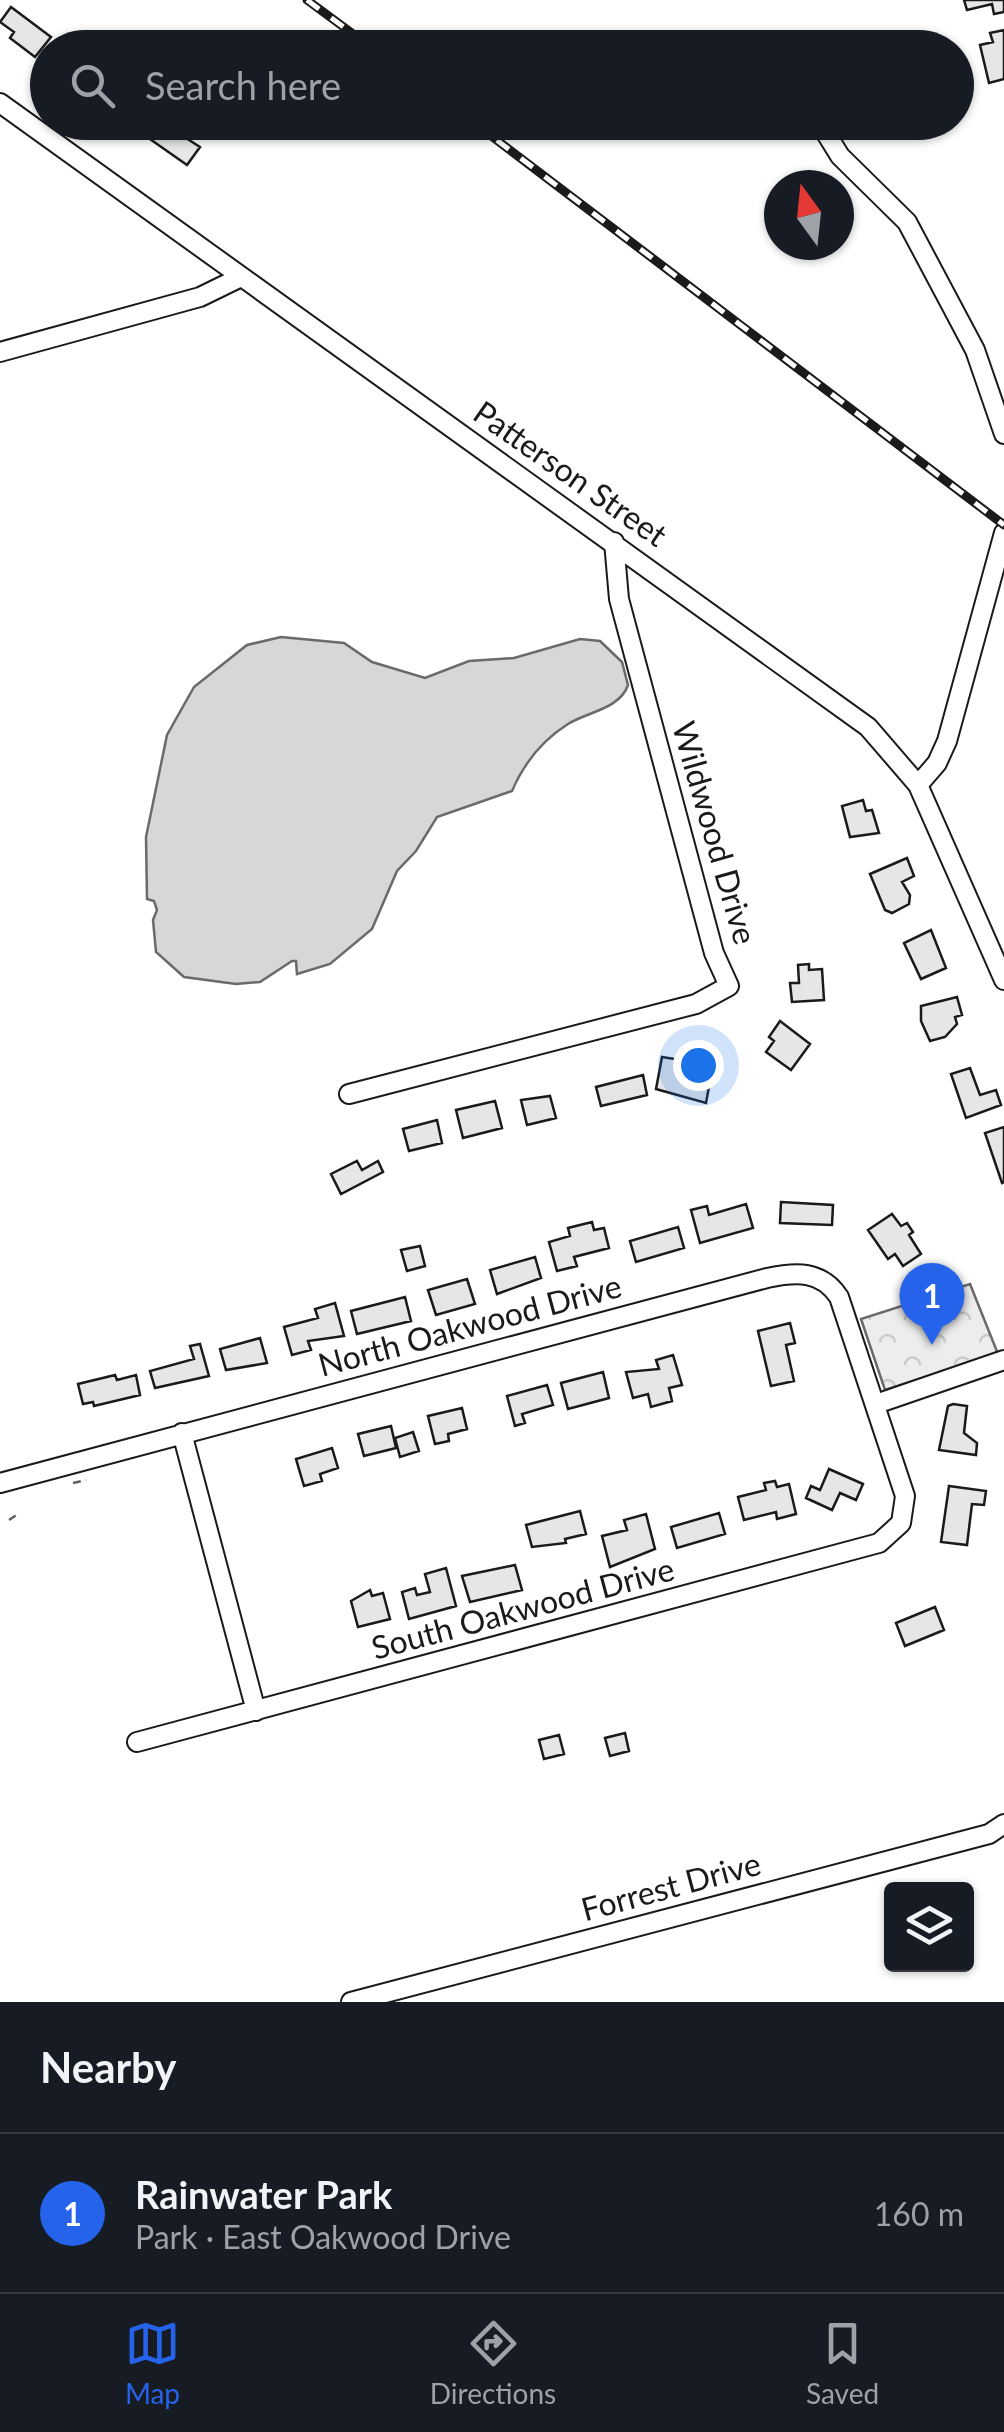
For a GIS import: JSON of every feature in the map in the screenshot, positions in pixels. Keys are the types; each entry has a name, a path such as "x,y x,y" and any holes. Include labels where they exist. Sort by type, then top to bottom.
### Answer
{"street":[{"name":"Patterson Street","path":"0,103 30,125"},
{"name":"Patterson Street","path":"51,140 868,727 918,785 1004,980"},
{"path":"830,140 840,156 907,222 976,350 1004,434"},
{"path":"0,352 200,297 241,278"},
{"path":"918,785 938,763 947,741 1004,533"},
{"name":"Wildwood Drive","path":"349,1094 696,1004 729,986 714,953 619,599 614,542"},
{"name":"North Oakwood Drive","path":"0,1483 796,1272 816,1276 839,1297 906,1507"},
{"path":"876,1404 1004,1360"},
{"path":"182,1434 256,1711"},
{"name":"South Oakwood Drive","path":"137,1742 863,1548 901,1523 906,1507"},
{"name":"Forrest Drive","path":"351,2002 386,1998 989,1834 1004,1824"}],"path":[{"path":"73,1483 86,1480"},
{"path":"10,1520 18,1514"}],"green space":[{"path":"970,1284 998,1354 885,1390 861,1319"}],"shaded area":[{"path":"281,637 344,643 372,662 425,678 469,661 514,658 580,639 600,641 622,662 628,685 611,705 568,724 542,745 512,791 437,817 416,851 397,871 372,929 330,964 297,974 296,961 292,961 260,982 236,984 184,977 156,952 153,920 157,910 154,901 147,899 146,837 167,735 194,687 247,645"}],"building":[{"path":"964,0 1004,0 1004,12 994,14 992,4 967,10"},
{"path":"11,7 42,30 30,30 30,53 10,38 14,32 0,22"},
{"path":"1004,30 1004,79 989,83 980,45 993,42 990,33"},
{"path":"151,140 189,140 200,147 187,165"},
{"path":"863,800 866,811 872,810 879,833 850,837 842,806"},
{"path":"907,858 914,876 902,882 910,895 909,904 892,913 885,910 870,874"},
{"path":"931,930 946,968 921,979 904,943"},
{"path":"809,964 809,970 822,969 824,1000 792,1002 790,983 799,983 798,965"},
{"path":"957,997 962,1015 955,1017 957,1024 945,1037 930,1041 921,1021 921,1006"},
{"path":"780,1021 810,1044 791,1070 766,1052 774,1041 769,1037"},
{"path":"662,1057 713,1065 706,1103 656,1089"},
{"path":"970,1068 980,1095 996,1090 1001,1105 966,1118 951,1074"},
{"path":"643,1075 647,1095 601,1106 596,1087"},
{"path":"550,1096 556,1118 527,1125 521,1100"},
{"path":"495,1101 502,1128 463,1138 456,1110"},
{"path":"437,1120 442,1143 409,1151 403,1129"},
{"path":"1004,1127 1004,1182 1002,1183 985,1133"},
{"path":"357,1161 362,1170 378,1161 383,1172 341,1194 331,1174"},
{"path":"781,1202 833,1205 832,1225 780,1223"},
{"path":"746,1204 753,1228 700,1243 691,1210 707,1206 709,1215"},
{"path":"892,1214 901,1226 907,1223 913,1232 909,1235 921,1254 903,1266 895,1254 888,1259 868,1230"},
{"path":"592,1222 594,1230 604,1228 609,1248 574,1257 577,1266 557,1271 549,1242 570,1236 568,1228"},
{"path":"678,1227 684,1248 636,1262 630,1241"},
{"path":"420,1246 425,1266 407,1271 401,1250"},
{"path":"535,1257 541,1278 497,1294 490,1270"},
{"path":"467,1279 475,1304 436,1315 428,1290"},
{"path":"405,1297 411,1321 357,1334 351,1311"},
{"path":"335,1303 344,1336 308,1341 311,1350 292,1355 284,1327 318,1318 315,1309"},
{"path":"790,1323 795,1343 786,1345 794,1381 771,1386 758,1331"},
{"path":"260,1338 267,1363 226,1370 220,1349"},
{"path":"200,1344 209,1376 155,1388 150,1371 194,1359 190,1346"},
{"path":"673,1355 682,1385 669,1388 672,1401 651,1407 648,1394 633,1398 626,1372 659,1369 656,1360"},
{"path":"603,1372 609,1398 568,1409 561,1383"},
{"path":"115,1375 117,1380 136,1375 140,1395 94,1406 93,1402 83,1404 78,1384"},
{"path":"547,1385 553,1405 522,1414 525,1423 515,1426 507,1396"},
{"path":"948,1406 967,1406 964,1433 977,1443 976,1455 939,1450"},
{"path":"462,1408 467,1429 448,1434 449,1441 435,1444 428,1416"},
{"path":"391,1426 396,1448 364,1456 358,1434"},
{"path":"413,1432 419,1451 400,1457 395,1438"},
{"path":"332,1448 338,1468 320,1474 322,1481 304,1486 296,1459"},
{"path":"829,1469 863,1484 856,1500 840,1493 832,1510 806,1498 811,1486 820,1490"},
{"path":"775,1481 777,1487 789,1484 796,1514 777,1519 776,1512 744,1520 738,1497 766,1490 764,1483"},
{"path":"949,1486 986,1491 984,1505 972,1504 967,1545 941,1542"},
{"path":"580,1511 586,1534 565,1539 566,1543 532,1547 526,1525"},
{"path":"719,1513 725,1534 677,1548 671,1527"},
{"path":"646,1514 655,1549 610,1567 602,1536 627,1530 624,1520"},
{"path":"515,1565 522,1590 470,1602 462,1576"},
{"path":"446,1568 456,1606 409,1619 402,1592 415,1588 417,1595 430,1592 425,1574"},
{"path":"370,1590 372,1596 383,1593 390,1619 358,1627 351,1601"},
{"path":"935,1607 944,1630 905,1646 896,1623"},
{"path":"625,1733 629,1751 610,1756 605,1738"},
{"path":"559,1735 564,1754 544,1759 539,1740"}],"railway":[{"path":"307,0 348,30"},
{"path":"497,140 1004,525"}],"place":[{"name":"Rainwater Park","path":"932,1345"}]}
